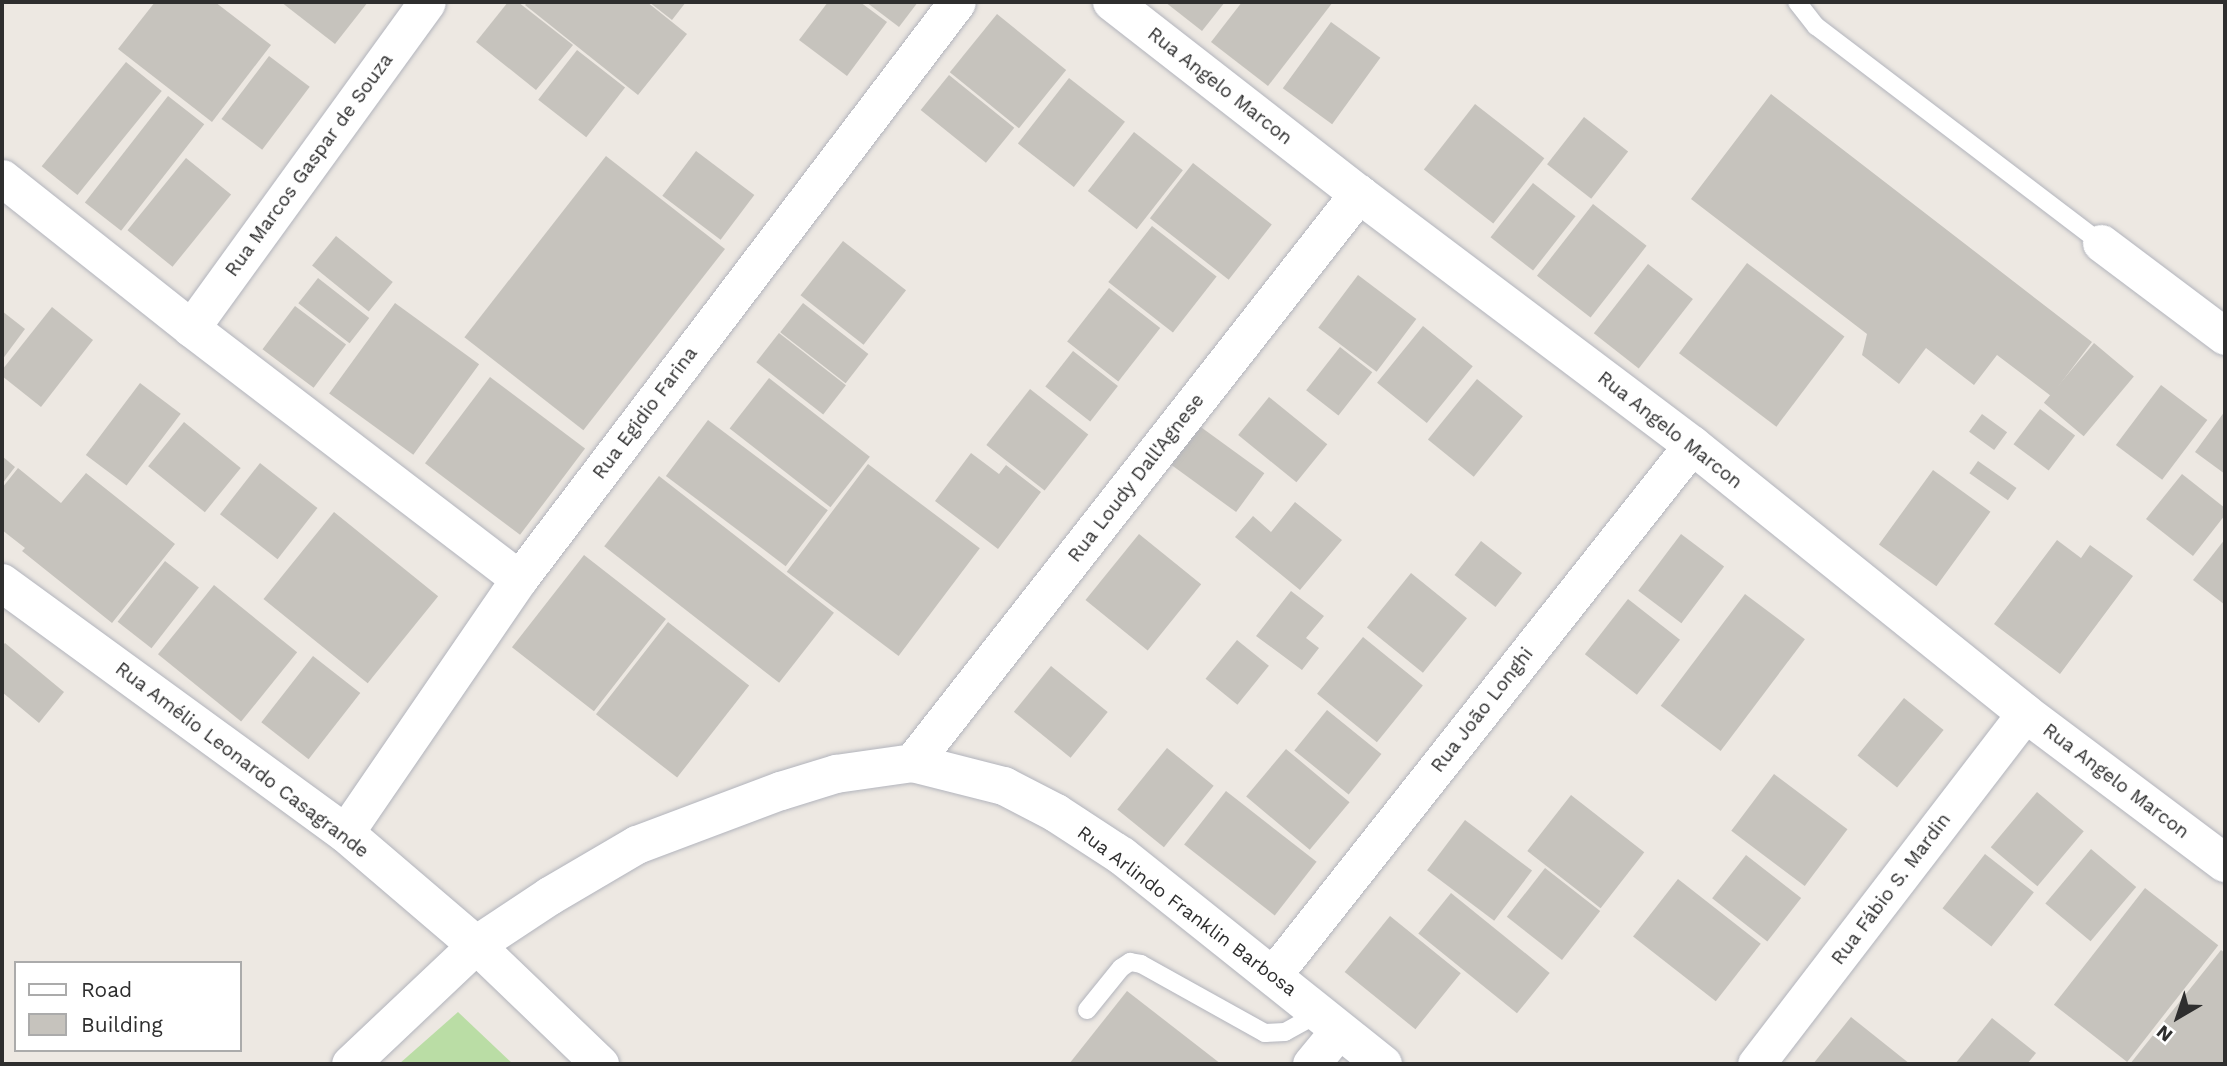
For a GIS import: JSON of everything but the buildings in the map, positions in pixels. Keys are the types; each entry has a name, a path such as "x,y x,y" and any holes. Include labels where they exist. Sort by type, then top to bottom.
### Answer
{"street":[{"name":"Rua Marcos Gaspar de Souza","path":"191,328 427,2"},
{"name":"Rua Egidio Farina","path":"345,833 519,579 957,2"},
{"name":"Rua Angelo Marcon","path":"1112,2 1359,194 1692,445 2025,713 2225,863"},
{"path":"2,178 191,328 519,579"},
{"name":"Rua Loudy Dall'Agnese","path":"913,763 1359,194"},
{"path":"2101,243 2225,336"},
{"name":"Rua João Longhi","path":"1273,975 1692,445"},
{"name":"Rua Amélio Leonardo Casagrande","path":"2,583 345,833 476,945"},
{"name":"Rua Fábio S. Mardin","path":"1756,1064 2025,713"},
{"name":"Rua Arlindo Franklin Barbosa","path":"476,945 550,896 637,845 836,774 913,763 1004,786 1056,813 1122,856 1383,1064"},
{"path":"350,1064 476,945 600,1064"},
{"path":"1311,1064 1329,1021"}],"lane":[{"path":"1797,2 1816,26 2101,243"},
{"path":"1087,1010 1121,968 1130,962 1141,964 1265,1033 1285,1032 1329,1021"}],"green space":[{"path":"458,1012 513,1064 399,1064"}]}
